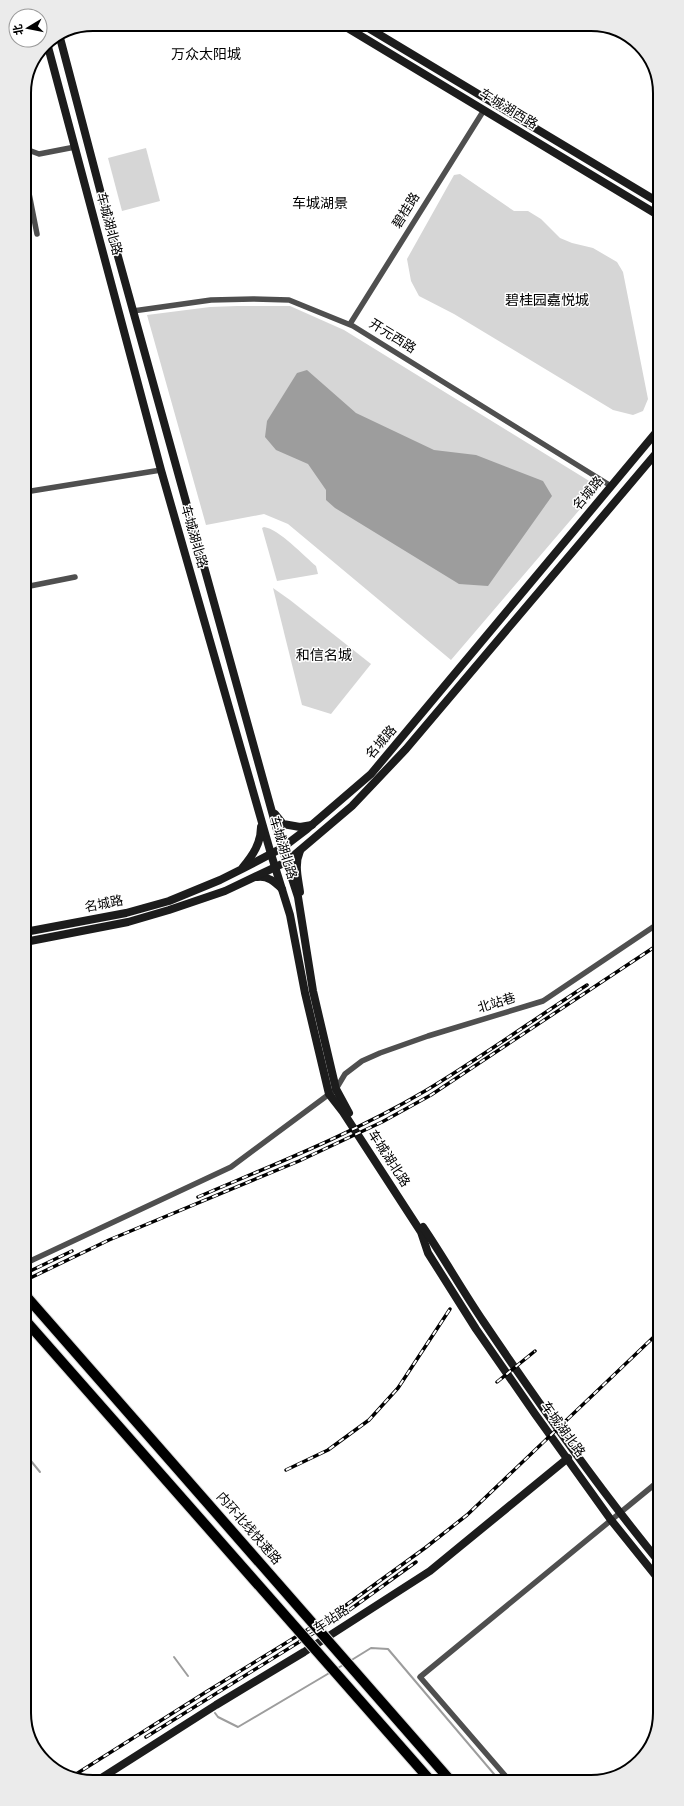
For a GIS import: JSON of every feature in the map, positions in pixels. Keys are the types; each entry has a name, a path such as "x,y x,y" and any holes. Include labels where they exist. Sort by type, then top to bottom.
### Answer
{"highway":[{"name":"内环北线快速路","path":"31,1302 446,1775"},
{"path":"31,1327 426,1775"}],"main road":[{"name":"车城湖西路","path":"354,31 653,212"},
{"name":"车城湖西路","path":"373,31 653,199"},
{"name":"车城湖北路","path":"61,40 282,848 298,897 313,991 336,1089 346,1109 483,1321 543,1409 619,1513 653,1554"},
{"name":"车城湖北路","path":"49,49 161,470 275,868 290,915 305,993 329,1094 343,1112 421,1232 428,1253 476,1329 611,1520 653,1572"},
{"name":"名城路","path":"31,931 126,913 169,901 220,880 271,854 282,848 313,825 371,774 653,436"},
{"name":"名城路","path":"31,941 128,922 169,910 225,891 286,862 352,806 406,749 653,457"},
{"path":"272,811 283,824 300,827 313,825"},
{"path":"242,869 255,851 261,834 260,816"},
{"path":"301,849 297,859 297,872 316,984 313,991"},
{"path":"251,879 262,876 273,881 282,889"},
{"name":"车站路","path":"106,1775 216,1705 304,1652 430,1571 568,1458"}],"street":[{"name":"碧桂路","path":"350,324 484,110"},
{"path":"31,151 39,154 75,147"},
{"path":"31,204 37,234"},
{"name":"开元西路","path":"134,311 211,300 289,300 350,324 612,486"},
{"path":"31,491 161,470"},
{"path":"31,586 76,577"},
{"name":"北站巷","path":"336,1089 345,1074 362,1061 380,1053 428,1036 543,1001 653,927"},
{"path":"31,1261 230,1167 336,1089"},
{"path":"505,1775 420,1677 653,1486"}],"shaded area":[{"path":"146,148 160,201 122,211 108,158"},
{"path":"460,174 514,211 528,211 541,219 560,238 572,243 593,248 617,262 623,272 648,399 643,411 633,415 613,410 454,314 419,296 411,281 407,259 454,175"},
{"path":"290,306 344,330 599,487 451,660 288,524 264,514 206,525 147,315 210,307"},
{"path":"307,370 356,413 434,450 476,455 543,481 552,496 488,586 459,584 335,508 326,500 326,490 308,464 276,450 265,437 267,421 297,373"},
{"path":"264,527 277,533 291,544 316,566 318,574 277,581 262,528"},
{"path":"273,588 371,664 331,714 302,705"}],"waterway":[{"path":"31,1461 40,1472"},
{"path":"350,1661 371,1648 388,1649 495,1775"},
{"path":"174,1657 188,1676"},
{"path":"336,1669 345,1664"},
{"path":"215,1713 218,1717 238,1727 331,1672"}],"railway":[{"path":"31,1278 109,1240 299,1161 382,1122 431,1095 653,948"},
{"path":"198,1197 314,1147 398,1106 466,1065 587,985"},
{"path":"31,1271 72,1251"},
{"path":"286,1470 328,1450 369,1420 398,1388 450,1309"},
{"path":"78,1773 338,1611 425,1548 467,1515 653,1338"},
{"path":"497,1382 535,1351"},
{"path":"146,1737 341,1616 416,1562"}],"district":[{"name":"万众太阳城","path":"206,55"},
{"name":"车城湖景","path":"320,204"},
{"name":"碧桂园·嘉悦城","path":"547,301"},
{"name":"和信名城","path":"324,656"}]}
